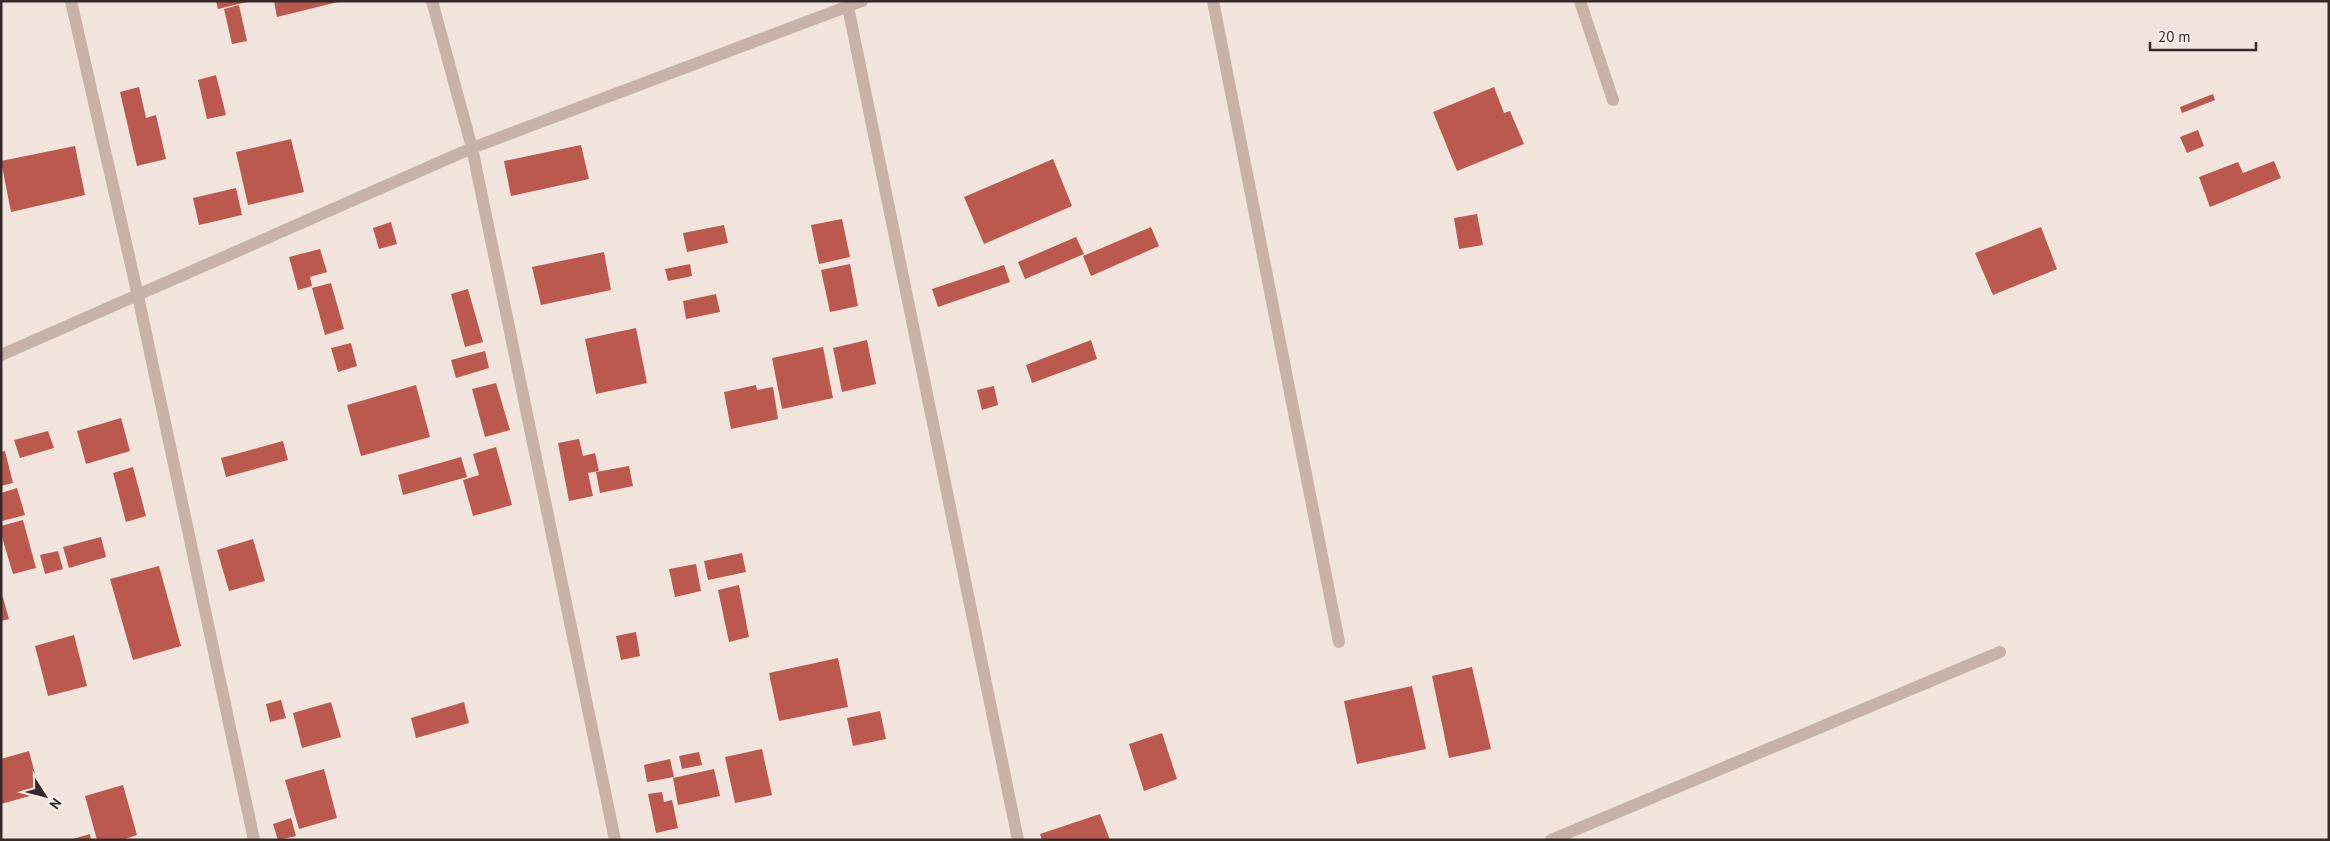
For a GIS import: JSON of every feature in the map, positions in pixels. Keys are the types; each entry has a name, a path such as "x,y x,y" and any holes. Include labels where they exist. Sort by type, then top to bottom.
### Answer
{"street":[{"path":"70,1 138,296 254,840"},
{"path":"432,1 472,148 615,840"},
{"path":"1,355 472,148 862,1"},
{"path":"1213,1 1339,642"},
{"path":"1580,1 1613,100"},
{"path":"848,7 1018,840"},
{"path":"1551,840 2000,652"}],"building":[{"path":"216,1 247,1 247,2 218,9"},
{"path":"274,1 338,1 338,2 277,17"},
{"path":"239,5 247,41 232,44 224,9"},
{"path":"216,75 226,115 207,119 198,80"},
{"path":"139,87 146,118 156,115 166,159 137,166 120,92"},
{"path":"1494,87 1504,113 1510,111 1524,144 1457,171 1433,112"},
{"path":"2213,94 2215,100 2182,113 2180,107"},
{"path":"2198,130 2204,146 2187,153 2180,137"},
{"path":"291,139 304,192 248,205 236,152"},
{"path":"581,145 589,179 511,196 504,161"},
{"path":"75,146 85,195 11,212 1,161"},
{"path":"1053,159 1072,206 984,244 964,197"},
{"path":"2274,161 2281,178 2210,207 2199,177 2238,162 2243,173"},
{"path":"236,188 242,215 199,225 193,198"},
{"path":"1477,214 1483,245 1459,249 1454,218"},
{"path":"842,219 850,257 819,264 811,225"},
{"path":"391,222 397,244 379,249 373,228"},
{"path":"724,225 728,243 687,252 683,233"},
{"path":"1151,227 1159,246 1091,276 1083,256"},
{"path":"2041,227 2057,269 1993,295 1975,253"},
{"path":"1076,237 1084,254 1025,279 1018,262"},
{"path":"320,249 327,272 310,277 312,286 298,290 289,257"},
{"path":"604,252 611,290 541,305 532,267"},
{"path":"690,264 692,276 668,281 665,269"},
{"path":"850,264 858,306 830,312 821,270"},
{"path":"1004,265 1010,282 938,307 932,289"},
{"path":"331,283 344,329 325,335 312,288"},
{"path":"468,289 483,342 465,347 451,294"},
{"path":"716,294 720,312 686,319 683,301"},
{"path":"636,328 647,383 596,394 585,339"},
{"path":"867,340 876,384 842,392 833,348"},
{"path":"1091,340 1097,359 1032,383 1026,365"},
{"path":"351,343 357,366 338,372 331,348"},
{"path":"823,347 833,398 782,409 772,358"},
{"path":"485,351 489,368 456,378 451,360"},
{"path":"496,383 510,430 485,437 472,389"},
{"path":"416,385 430,437 361,456 347,405"},
{"path":"756,385 757,390 773,387 778,419 731,429 724,392"},
{"path":"994,386 998,405 982,410 977,390"},
{"path":"121,418 130,451 86,464 77,431"},
{"path":"48,431 54,448 20,458 14,440"},
{"path":"579,439 583,456 595,453 599,471 588,473 593,496 569,501 558,443"},
{"path":"283,441 288,460 226,477 221,458"},
{"path":"496,447 512,505 473,516 463,480 479,475 473,454"},
{"path":"5,451 13,483 1,486 1,452"},
{"path":"461,457 467,477 403,495 398,475"},
{"path":"629,466 633,486 600,493 596,472"},
{"path":"133,467 146,516 126,522 113,473"},
{"path":"17,488 25,515 2,521 1,493"},
{"path":"23,520 36,568 13,574 1,534 1,526"},
{"path":"101,537 106,557 69,568 63,547"},
{"path":"253,539 265,581 229,591 217,550"},
{"path":"58,551 63,569 45,574 40,555"},
{"path":"742,553 746,572 708,580 704,561"},
{"path":"696,564 701,591 675,597 669,569"},
{"path":"159,566 181,646 133,660 110,579"},
{"path":"739,585 749,637 729,642 718,590"},
{"path":"1,591 9,619 1,621"},
{"path":"636,632 640,656 621,660 616,636"},
{"path":"74,635 87,686 48,696 35,646"},
{"path":"838,658 848,707 779,721 769,673"},
{"path":"1472,667 1491,749 1449,758 1432,676"},
{"path":"1412,686 1426,749 1357,764 1344,701"},
{"path":"281,700 286,718 270,722 266,704"},
{"path":"331,702 341,737 302,748 293,713"},
{"path":"464,702 469,723 416,738 411,718"},
{"path":"880,711 886,739 853,746 847,718"},
{"path":"1162,733 1177,779 1144,791 1129,744"},
{"path":"762,749 772,795 735,803 725,757"},
{"path":"29,751 40,793 1,804 1,759"},
{"path":"699,752 702,765 682,769 679,756"},
{"path":"670,759 674,777 647,782 644,765"},
{"path":"324,769 337,818 299,829 285,780"},
{"path":"714,769 720,796 678,805 673,778"},
{"path":"123,785 137,835 122,840 97,840 85,796"},
{"path":"662,792 664,802 672,800 678,828 656,833 648,794"},
{"path":"1100,814 1110,840 1042,840 1040,834"},
{"path":"291,818 296,836 278,840 273,824"},
{"path":"90,834 91,840 73,840 73,839"}]}
